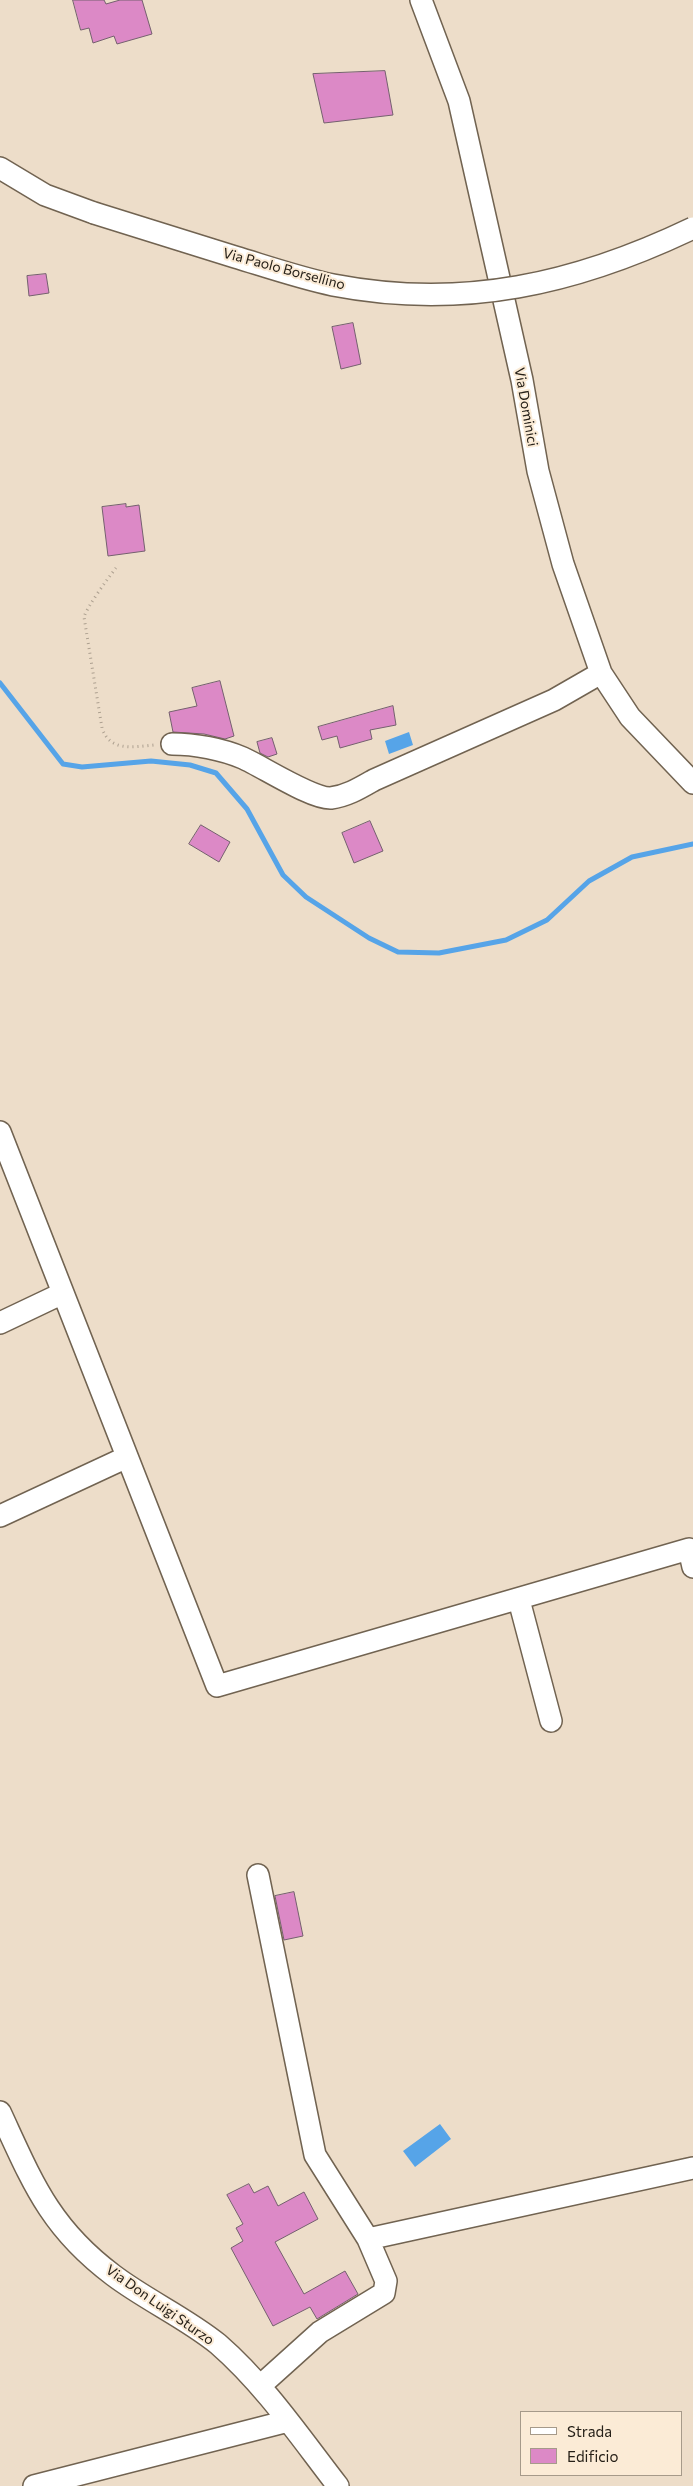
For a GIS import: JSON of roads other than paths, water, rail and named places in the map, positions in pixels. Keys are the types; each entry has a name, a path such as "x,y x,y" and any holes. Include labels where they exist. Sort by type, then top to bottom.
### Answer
{"street":[{"name":"Via Dominici","path":"421,0 459,101 522,380 538,471 563,564 601,673 630,717 693,782"},
{"name":"Via Paolo Borsellino","path":"0,168 45,195 94,213 308,279 378,291 464,293 517,288 546,282 630,257 693,228"},
{"path":"172,744 212,748 242,758 302,788 330,798 349,794 374,780 554,700 601,673"},
{"path":"0,1132 217,1686 519,1600 689,1549 693,1567"},
{"path":"0,1323 63,1293"},
{"path":"0,1516 127,1457"},
{"path":"519,1600 551,1721"},
{"path":"258,1874 315,2155 368,2238 386,2282 384,2293 320,2332 260,2386"},
{"name":"Via Don Luigi Sturzo","path":"0,2112 37,2192 71,2238 112,2274 216,2343 260,2386 338,2486"},
{"path":"368,2238 693,2168"},
{"path":"34,2486 288,2420"}],"water":[{"path":"409,732 413,745 389,754 385,741"},
{"path":"440,2124 451,2139 415,2167 403,2151"}],"waterway":[{"path":"0,683 63,764 82,767 151,761 190,765 216,773 247,809 283,875 306,897 369,938 398,952 439,953 506,940 547,920 589,881 632,857 693,844"}]}
